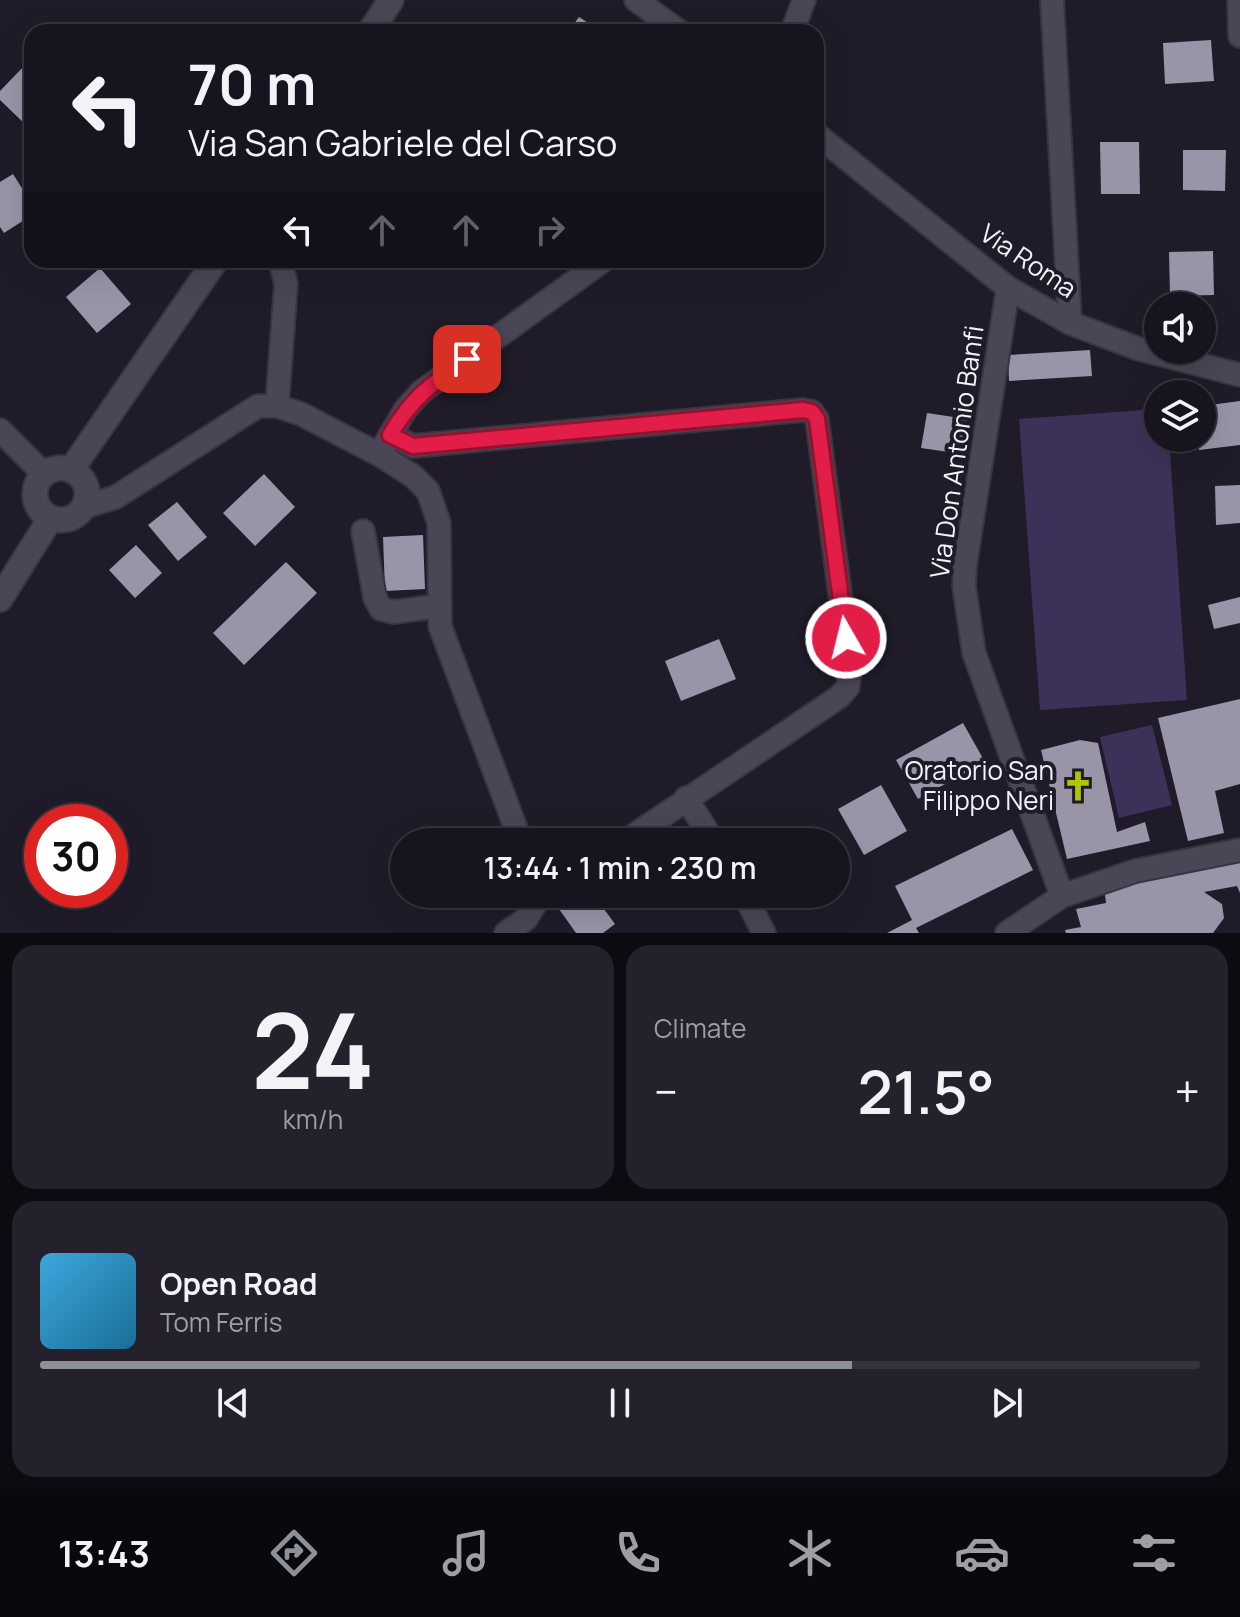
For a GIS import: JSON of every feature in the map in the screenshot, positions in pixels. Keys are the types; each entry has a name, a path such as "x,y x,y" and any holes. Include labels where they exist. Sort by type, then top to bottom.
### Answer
{"street":[{"path":"375,24 391,0"},
{"path":"636,0 669,24"},
{"path":"795,24 804,0"},
{"path":"1052,0 1070,323"},
{"path":"1239,0 1240,36"},
{"name":"Via Roma","path":"824,140 1008,288 1070,323 1139,349 1240,375"},
{"path":"71,470 210,268"},
{"path":"277,406 286,284 282,268"},
{"path":"385,445 405,410 421,392 593,268"},
{"name":"Via Don Antonio Banfi","path":"1008,288 964,586 974,653 1062,896"},
{"path":"84,507 116,497 258,406 277,406 385,445 413,446 803,410 812,412 817,419 850,669 848,687 839,697 644,828"},
{"path":"0,430 44,474"},
{"path":"385,445 428,491 434,504 439,523 438,606 443,634 516,828"},
{"path":"57,468 71,470 85,481 87,499 84,507 73,518 50,519 39,509 35,487 44,474 57,468"},
{"path":"0,599 50,519"},
{"path":"363,531 375,598 381,609 394,612 438,606"},
{"path":"686,798 705,828"},
{"path":"1007,933 1062,896 1135,871 1240,850"},
{"path":"751,908 764,933"},
{"path":"506,933 530,926"}],"shaded area":[{"path":"1144,410 1144,452 1170,452 1187,700 1040,710 1019,419"},
{"path":"1152,725 1172,805 1119,818 1100,737"}],"building":[{"path":"579,17 590,24 574,24"},
{"path":"1211,40 1214,81 1165,84 1163,43"},
{"path":"24,66 24,123 0,100 0,91"},
{"path":"1100,142 1139,142 1140,194 1101,194"},
{"path":"1183,150 1226,150 1225,191 1183,190"},
{"path":"13,174 24,191 24,220 4,233 0,227 0,182"},
{"path":"1213,251 1214,292 1170,292 1169,252"},
{"path":"100,268 131,304 97,333 66,297"},
{"path":"1090,350 1092,376 1009,381 1008,355"},
{"path":"1240,401 1240,445 1216,448 1216,404"},
{"path":"927,413 967,419 962,454 921,448"},
{"path":"264,474 295,507 255,546 223,513"},
{"path":"1240,485 1240,523 1216,525 1215,486"},
{"path":"177,502 207,537 178,561 148,525"},
{"path":"423,535 425,589 385,591 383,537"},
{"path":"136,545 162,573 135,598 109,570"},
{"path":"286,562 317,593 244,665 213,633"},
{"path":"1240,597 1240,623 1214,629 1208,605"},
{"path":"719,639 736,679 681,701 665,661"},
{"path":"1240,699 1240,784 1215,791 1224,833 1188,841 1158,718"},
{"path":"963,723 985,762 918,799 896,760"},
{"name":"Oratorio San Filippo Neri","path":"1080,740 1098,743 1117,832 1145,822 1150,841 1067,859 1041,750"},
{"path":"881,785 907,831 864,855 838,809"},
{"path":"1012,829 1033,870 916,928 919,933 887,933 912,920 895,886"},
{"path":"1240,859 1240,893 1237,886 1204,892 1222,904 1224,918 1213,933 1066,933 1065,930 1081,927 1076,909 1106,903 1104,887 1159,878 1159,872"},
{"path":"558,908 603,908 615,924 603,933 576,933"}],"place":[{"name":"Oratorio San Filippo Neri","path":"1078,786"}],"route":[{"path":"467,359 421,392 405,410 390,435 413,446 803,410 812,412 817,419 846,638"}]}
